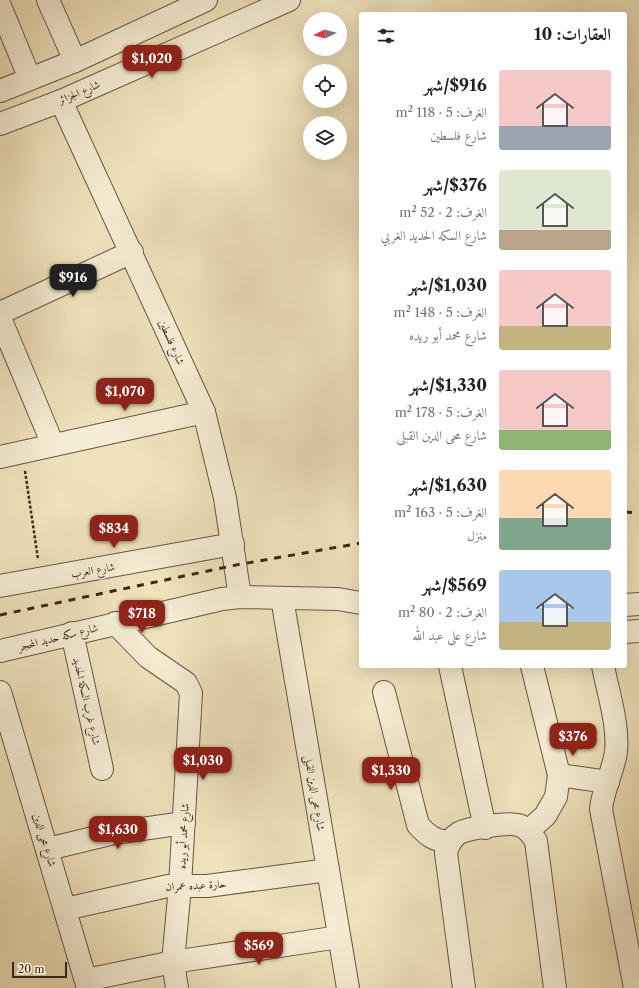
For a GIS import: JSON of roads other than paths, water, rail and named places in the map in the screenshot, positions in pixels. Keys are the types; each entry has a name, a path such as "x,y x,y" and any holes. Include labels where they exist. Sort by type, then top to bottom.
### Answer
{"street":[{"path":"48,0 75,61"},
{"path":"0,91 75,61 206,0"},
{"name":"شارع الجزائر","path":"0,124 61,101 289,0"},
{"path":"0,6 30,79"},
{"name":"شارع فلسطين","path":"61,101 132,252 204,412 225,498 240,597"},
{"path":"0,313 132,252"},
{"path":"0,318 54,446"},
{"path":"0,457 204,412"},
{"name":"شارع العرب","path":"0,586 233,544"},
{"name":"شارع سكه حديد المحجر","path":"0,651 222,599 240,597 338,599 359,602"},
{"name":"شارع محى الدين القبلى","path":"282,598 348,988"},
{"path":"627,605 639,604"},
{"name":"شارع محمد أبو ريده","path":"115,623 148,657 186,683 191,693 180,886 173,962 177,988"},
{"path":"627,632 639,631"},
{"name":"شارع غرب السكة الحديد","path":"72,633 102,769"},
{"path":"450,668 485,828"},
{"path":"529,830 545,816 556,797 559,775 532,668"},
{"path":"603,668 616,734 616,750 608,782 602,795 601,809 635,988"},
{"name":"شارع محى الدين","path":"0,692 87,984"},
{"path":"384,692 418,825 426,835 438,841 450,842"},
{"path":"559,775 608,782"},
{"path":"48,849 114,833 184,823"},
{"path":"464,988 446,866 446,854 450,842 459,834 508,824 519,825 529,830 536,841 555,988"},
{"name":"حارة عبده عمران","path":"65,909 156,888 207,886 328,870"},
{"path":"87,984 173,962 339,937"}],"railway":[{"path":"627,512 639,513"},
{"path":"0,615 236,565 359,543"}]}
